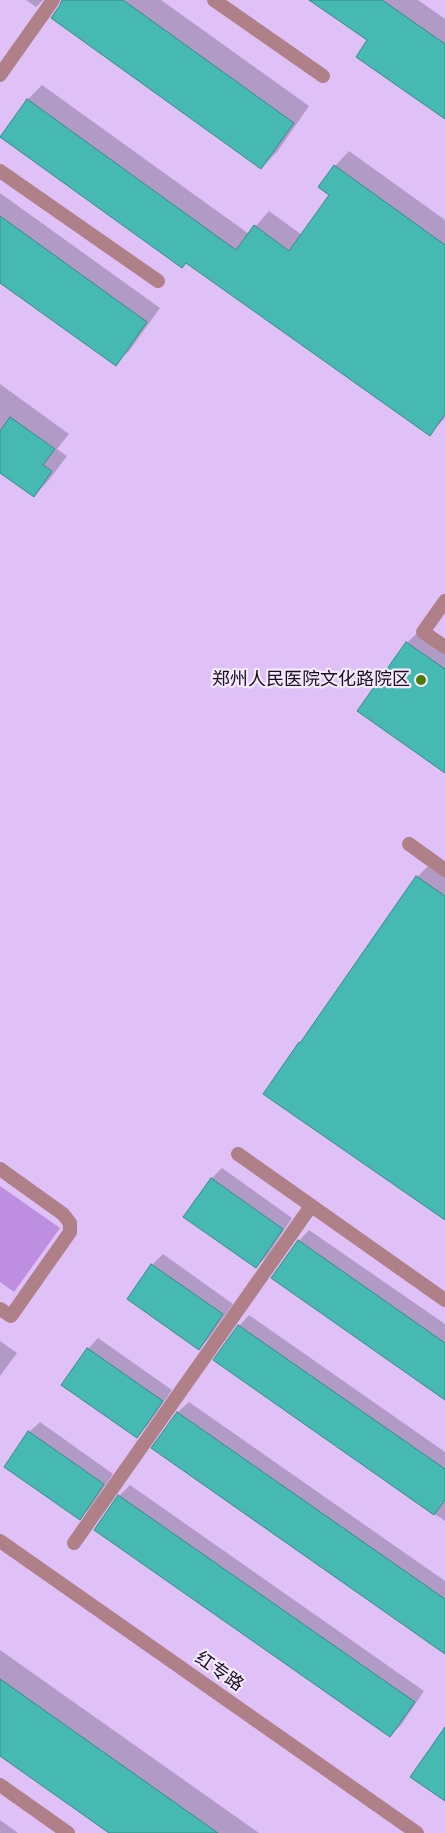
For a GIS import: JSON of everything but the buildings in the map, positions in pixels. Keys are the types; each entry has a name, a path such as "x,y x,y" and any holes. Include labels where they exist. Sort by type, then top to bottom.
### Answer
{"street":[{"path":"0,75 53,0"},
{"path":"214,0 322,76"},
{"path":"0,171 158,281"},
{"path":"445,601 423,632 445,647"},
{"path":"409,844 445,870"},
{"path":"238,1154 445,1300"},
{"path":"0,1169 63,1214 70,1224 70,1232 10,1316 0,1308"},
{"path":"74,1543 311,1206"},
{"name":"红专路","path":"0,1541 417,1833"},
{"path":"0,1785 68,1833"}],"shaded area":[{"path":"0,1186 60,1228 14,1292 0,1282"}],"place":[{"name":"郑州人民医院文化路院区","path":"421,680"}]}
